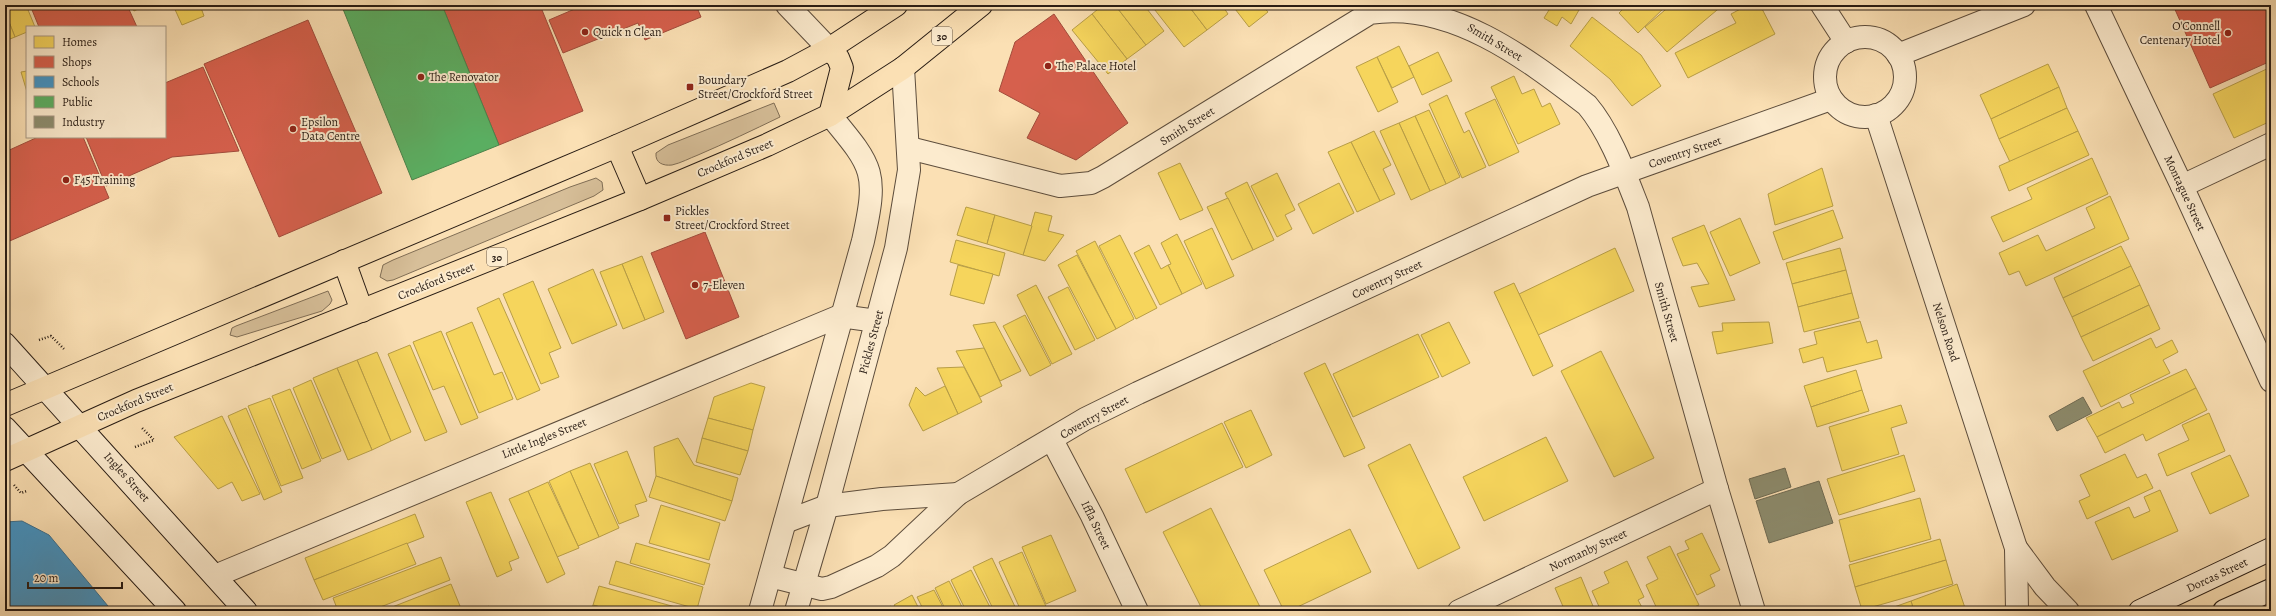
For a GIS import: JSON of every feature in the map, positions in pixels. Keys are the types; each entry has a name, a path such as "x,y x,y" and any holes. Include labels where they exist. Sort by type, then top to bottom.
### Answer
{"main road":[{"path":"5,405 617,146 788,71 829,49 896,5"},
{"name":"30","path":"903,68 981,5"},
{"path":"829,49 838,58 842,68 830,115"},
{"name":"Crockford Street","path":"5,460 136,400 362,311 767,145 830,115 903,68"},
{"path":"617,146 640,198"},
{"path":"344,261 362,311"}],"street":[{"path":"787,5 829,49"},
{"path":"1822,5 1846,42"},
{"path":"1898,55 2024,5"},
{"name":"Montague Street","path":"2096,5 2182,186 2264,348 2271,381"},
{"name":"Smith Street","path":"909,148 1060,186 1091,183 1370,13 1384,9 1405,8 1445,16 1469,25 1498,41 1587,105 1598,118 1625,173 1638,207 1717,489 1754,611"},
{"path":"1869,38 1880,41 1890,46 1898,55 1904,67 1905,79 1902,91 1896,102 1887,110 1876,116 1863,117 1851,114 1839,108 1831,98 1826,86 1825,74 1829,61 1836,50 1846,42 1869,38"},
{"name":"Pickles Street","path":"796,611 827,506 896,248 908,180 909,148 903,68"},
{"name":"Coventry Street","path":"770,576 818,589 832,587 877,566 892,556 958,494 1052,440 1085,419 1138,393 1587,186 1831,98"},
{"path":"760,611 840,316 863,241 872,181 867,163 861,153 830,115"},
{"name":"Nelson Road","path":"1876,116 2016,548 2017,611"},
{"path":"2182,186 2271,144"},
{"path":"840,316 877,321"},
{"name":"Little Ingles Street","path":"215,576 538,440 840,316"},
{"name":"Ingles Street","path":"5,344 81,426 246,611"},
{"path":"5,428 175,611"},
{"name":"Iffla Street","path":"1052,440 1092,516 1137,611"},
{"name":"Normanby Street","path":"1459,611 1717,489"},
{"name":"Coventry Street","path":"785,522 827,506 882,499 958,494"},
{"name":"Nelson Road","path":"2016,548 2045,587 2068,611"},
{"name":"Dorcas Street","path":"2140,611 2271,549"},
{"path":"2224,611 2271,590"}],"shaded area":[{"path":"774,103 780,117 770,122 679,163 666,165 660,163 657,159 656,153 668,145"},
{"path":"596,178 602,182 603,190 594,196 393,280 387,281 380,277 383,265 393,260 570,187"},
{"path":"328,291 332,300 330,304 322,311 237,337 230,335 232,328 236,326"}],"building: Homes":[{"path":"5,5 26,5 35,26 26,26 26,32 15,37 5,12"},
{"path":"131,5 146,5 134,11"},
{"path":"173,5 200,5 204,16 182,25"},
{"path":"1103,5 1115,5 1146,45 1127,59 1092,14"},
{"path":"1115,5 1144,5 1164,31 1146,45"},
{"path":"1151,5 1188,5 1207,30 1184,47"},
{"path":"1188,5 1222,5 1228,14 1207,30"},
{"path":"1232,5 1262,5 1268,12 1249,27"},
{"path":"1543,5 1571,5 1579,10 1571,24 1562,17 1557,26 1544,18 1549,10"},
{"path":"1627,5 1667,5 1638,33 1619,13"},
{"path":"1671,5 1723,5 1667,52 1645,27"},
{"path":"1748,5 1760,5 1775,34 1688,78 1675,53 1736,23 1731,14"},
{"path":"5,12 15,37 5,41"},
{"path":"1092,14 1127,59 1108,74 1072,30"},
{"path":"1592,17 1641,55 1661,86 1632,106 1610,79 1570,46"},
{"path":"1399,46 1414,77 1392,88 1377,57"},
{"path":"1438,52 1452,81 1422,95 1409,66"},
{"path":"1377,57 1398,102 1378,112 1356,67"},
{"path":"2048,64 2059,87 1991,119 1980,95"},
{"path":"2271,67 2271,121 2234,138 2213,94"},
{"path":"26,71 26,89 21,72"},
{"path":"1514,76 1522,94 1534,89 1542,107 1550,103 1560,124 1518,144 1491,87"},
{"path":"2059,87 2067,108 1999,139 1991,119"},
{"path":"1447,95 1464,133 1469,130 1486,167 1462,178 1429,104"},
{"path":"1495,99 1519,152 1489,166 1465,113"},
{"path":"2067,108 2078,131 2010,162 1999,139"},
{"path":"1429,110 1460,177 1446,184 1415,116"},
{"path":"1415,116 1446,184 1430,191 1399,123"},
{"path":"1399,123 1430,191 1411,200 1380,131"},
{"path":"1374,131 1391,165 1383,169 1395,194 1380,201 1351,142"},
{"path":"2078,131 2089,155 2009,191 1999,166"},
{"path":"1351,142 1380,201 1357,212 1328,152"},
{"path":"2092,158 2108,194 2003,242 1991,217 2032,199 2027,188"},
{"path":"1180,163 1203,210 1180,220 1158,173"},
{"path":"1822,168 1833,206 1775,225 1768,194"},
{"path":"1277,173 1295,210 1285,215 1292,229 1277,237 1251,186"},
{"path":"1247,182 1274,240 1253,250 1225,193"},
{"path":"1339,183 1354,213 1313,234 1298,204"},
{"path":"2110,196 2129,239 2026,286 2019,271 2009,275 1999,253 2038,235 2046,251 2095,228 2086,208"},
{"path":"1228,198 1253,250 1232,260 1207,207"},
{"path":"966,207 995,215 987,244 957,235"},
{"path":"1833,210 1843,238 1783,260 1773,232"},
{"path":"1035,212 1052,216 1048,231 1064,235 1045,261 1023,255"},
{"path":"995,215 1032,226 1023,255 987,244"},
{"path":"1740,218 1760,263 1730,276 1710,232"},
{"path":"1704,225 1735,300 1699,307 1691,287 1709,284 1697,263 1683,266 1672,238"},
{"path":"1212,228 1234,276 1206,289 1184,241"},
{"path":"1177,234 1202,284 1182,294 1168,265 1171,264 1161,243"},
{"path":"1120,235 1157,308 1136,319 1099,246"},
{"path":"956,240 1005,253 999,276 950,262"},
{"path":"1095,241 1134,319 1116,329 1076,251"},
{"path":"1149,245 1161,269 1168,265 1182,294 1160,305 1134,253"},
{"path":"2121,246 2131,266 2063,298 2054,278"},
{"path":"1615,248 1634,291 1538,335 1519,294"},
{"path":"1840,248 1846,270 1792,284 1786,263"},
{"path":"1077,255 1116,329 1097,339 1058,265"},
{"path":"642,256 664,312 645,320 622,264"},
{"path":"622,264 645,320 623,329 600,272"},
{"path":"958,265 993,274 984,304 950,295"},
{"path":"2131,266 2140,285 2072,317 2063,298"},
{"path":"593,269 617,325 572,344 548,289"},
{"path":"1846,270 1852,293 1798,307 1792,284"},
{"path":"533,281 561,348 549,353 559,377 541,384 503,294"},
{"path":"1514,283 1553,366 1533,376 1494,292"},
{"path":"1036,285 1072,354 1052,364 1017,295"},
{"path":"2140,285 2149,305 2081,337 2072,317"},
{"path":"1068,287 1095,340 1075,350 1048,297"},
{"path":"1852,293 1859,318 1804,332 1798,307"},
{"path":"499,298 540,390 517,400 477,308"},
{"path":"2149,305 2160,329 2093,361 2081,337"},
{"path":"1025,315 1051,365 1030,376 1003,326"},
{"path":"1860,321 1867,343 1877,340 1882,358 1827,372 1823,357 1803,363 1799,349 1817,344 1814,332"},
{"path":"472,322 494,375 502,372 513,399 479,413 446,333"},
{"path":"995,322 1021,371 1000,381 973,325"},
{"path":"1449,322 1470,363 1442,377 1421,335"},
{"path":"1769,322 1773,343 1717,354 1712,332 1723,331 1722,323"},
{"path":"441,331 478,418 461,425 444,386 433,390 413,342"},
{"path":"1418,334 1439,377 1353,417 1333,374"},
{"path":"2151,338 2156,348 2172,340 2178,352 2163,360 2170,373 2101,407 2083,371"},
{"path":"410,345 447,432 425,441 388,354"},
{"path":"984,348 1002,386 980,397 956,351"},
{"path":"1601,351 1654,458 1614,477 1561,371"},
{"path":"377,352 411,432 391,441 357,360"},
{"path":"357,360 391,441 372,450 337,368"},
{"path":"1325,363 1365,448 1344,457 1304,373"},
{"path":"964,367 982,402 958,414 937,368"},
{"path":"337,368 372,450 348,460 313,378"},
{"path":"2186,369 2196,388 2097,437 2086,418 2119,402 2122,408 2134,403 2130,395"},
{"path":"1856,370 1862,390 1811,407 1804,386"},
{"path":"311,380 341,451 322,459 293,388"},
{"path":"751,383 765,387 753,430 708,418 714,397"},
{"path":"945,386 958,414 923,431 909,405 916,387 925,396"},
{"path":"2196,388 2207,410 2146,441 2143,434 2105,453 2097,437"},
{"path":"290,389 321,461 302,469 272,396"},
{"path":"1862,390 1869,411 1817,427 1811,407"},
{"path":"270,398 303,478 281,486 248,406"},
{"path":"1901,405 1907,423 1891,428 1899,454 1842,471 1829,427"},
{"path":"246,408 282,492 264,500 228,416"},
{"path":"1251,410 1272,455 1246,468 1224,422"},
{"path":"2209,413 2225,451 2167,476 2158,454 2189,440 2182,425"},
{"path":"222,416 260,494 242,501 232,482 218,489 174,437"},
{"path":"708,418 753,430 748,451 702,438"},
{"path":"1222,423 1243,467 1146,513 1125,469"},
{"path":"1546,437 1568,481 1484,521 1463,477"},
{"path":"678,438 694,465 738,478 732,501 656,476 654,447"},
{"path":"702,438 748,451 740,475 696,462"},
{"path":"1410,444 1460,548 1418,569 1368,465"},
{"path":"627,451 647,501 635,505 639,516 619,524 594,464"},
{"path":"2125,454 2137,478 2146,474 2153,488 2087,519 2079,501 2090,496 2080,475"},
{"path":"1904,455 1915,491 1839,515 1827,479"},
{"path":"2230,455 2249,496 2210,514 2191,473"},
{"path":"590,463 619,528 599,537 570,471"},
{"path":"570,471 599,537 578,546 549,481"},
{"path":"656,476 732,501 725,521 649,497"},
{"path":"548,482 579,548 557,557 528,491"},
{"path":"2160,490 2178,531 2112,560 2095,522 2129,507 2134,518 2150,511 2144,497"},
{"path":"528,491 565,574 547,583 509,499"},
{"path":"491,492 519,558 509,562 512,570 497,577 466,502"},
{"path":"1920,498 1931,539 1850,562 1839,520"},
{"path":"661,505 720,523 709,560 649,543"},
{"path":"1211,508 1262,611 1203,611 1163,532"},
{"path":"415,514 424,537 314,580 305,558"},
{"path":"1350,529 1371,572 1289,611 1284,611 1264,570"},
{"path":"1702,533 1720,570 1710,575 1715,586 1697,595 1677,554 1689,549 1685,541"},
{"path":"1051,535 1076,591 1046,604 1022,547"},
{"path":"1940,539 1946,560 1855,587 1849,565"},
{"path":"407,543 416,564 323,600 314,580"},
{"path":"636,543 710,564 704,585 630,563"},
{"path":"1670,546 1699,605 1685,611 1658,611 1646,585 1658,579 1647,557"},
{"path":"1022,552 1048,611 1021,611 999,562"},
{"path":"441,557 450,580 370,611 338,611 333,598"},
{"path":"992,558 1017,611 994,611 973,567"},
{"path":"1946,560 1953,584 1862,610 1855,587"},
{"path":"616,561 703,587 697,609 609,584"},
{"path":"1627,561 1644,597 1638,600 1644,611 1601,611 1592,591 1609,583 1604,572"},
{"path":"971,570 992,611 966,611 951,580"},
{"path":"1581,577 1595,611 1565,611 1555,588"},
{"path":"949,581 964,611 946,611 935,588"},
{"path":"451,584 460,606 447,611 382,611"},
{"path":"1957,584 1966,611 1914,611 1911,601"},
{"path":"599,586 690,611 614,611 593,605"},
{"path":"934,590 945,611 924,611 917,597"},
{"path":"912,595 920,611 898,611 894,605"},
{"path":"1911,601 1914,611 1883,611"},
{"path":"593,605 614,611 591,611"},
{"path":"489,606 492,611 480,611"},
{"path":"891,606 894,611 882,611"}],"building: Shops":[{"path":"30,5 127,5 137,26 39,26"},
{"path":"442,5 540,5 583,111 499,145"},
{"name":"Quick n Clean","path":"584,5 696,5 701,17 645,40 638,23 563,53 549,20"},
{"name":"O'Connell Centenary Hotel","path":"2173,5 2271,5 2271,61 2210,88"},
{"name":"The Palace Hotel","path":"1054,14 1128,123 1076,160 1027,138 1040,113 999,91 1015,42"},
{"name":"Epsilon Data Centre","path":"308,20 382,193 279,237 204,64"},
{"path":"203,67 239,151 172,157 106,186 86,138 166,138 166,83"},
{"path":"36,138 83,138 109,198 5,243 5,152"},
{"name":"7-Eleven","path":"705,232 739,317 686,339 651,253"}],"building: Schools":[{"path":"22,521 49,535 108,606 102,611 5,611 5,522"}],"building: Public":[{"name":"The Renovator","path":"352,5 442,5 499,145 412,180 343,9"}],"building: Industry":[{"path":"2083,397 2092,413 2057,431 2049,416"},
{"path":"1785,468 1791,487 1755,499 1749,479"},
{"path":"1819,481 1833,523 1769,543 1756,501"}],"place":[{"name":"Quick n Clean","path":"585,32"},
{"name":"O'Connell Centenary Hotel","path":"2228,33"},
{"name":"The Palace Hotel","path":"1048,66"},
{"name":"The Renovator","path":"421,77"},
{"name":"Boundary Street/Crockford Street","path":"690,87"},
{"name":"Epsilon Data Centre","path":"293,129"},
{"name":"F45 Training","path":"66,180"},
{"name":"Pickles Street/Crockford Street","path":"667,218"},
{"name":"7-Eleven","path":"695,285"}]}
